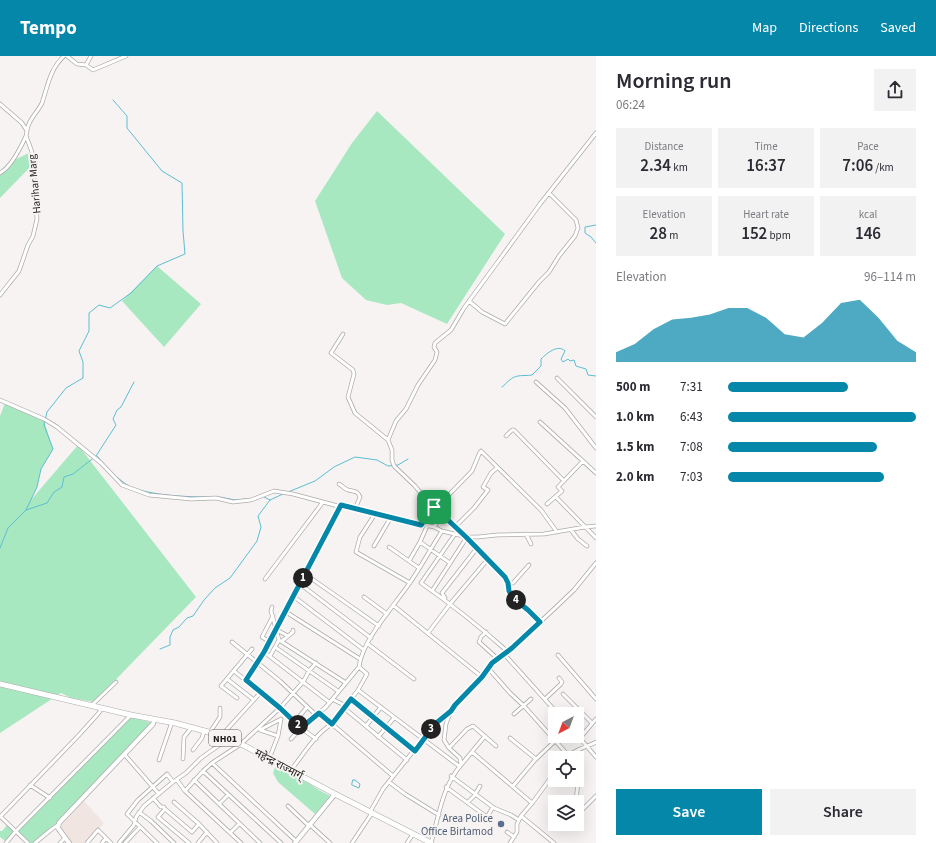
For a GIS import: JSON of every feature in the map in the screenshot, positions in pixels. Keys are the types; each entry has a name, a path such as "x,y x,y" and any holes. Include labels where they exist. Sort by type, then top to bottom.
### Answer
{"highway":[{"name":"महेन्द्र राज्मार्ग्","path":"0,684 131,715 172,722 221,736 241,744 431,843"}],"street":[{"path":"0,173 5,170 12,161 26,136 28,124 41,105 50,75 60,60 66,56 77,64 86,65 93,70 126,56"},
{"path":"86,65 91,56"},
{"path":"0,104 22,123 27,131"},
{"path":"388,440 396,421 406,410 418,386 435,360 437,352 434,346 435,343 451,330 469,301 549,193 596,133"},
{"name":"Harihar Marg","path":"0,294 20,271 28,245 33,236 37,218 32,152 26,136"},
{"path":"469,301 482,312 505,324 549,272 559,256 575,236 578,224 576,220 549,193"},
{"path":"343,334 331,353 352,370 354,374 348,397 355,413 388,440 392,450 392,460 394,466 434,508 466,537 505,577 512,597 540,622"},
{"path":"557,378 596,417"},
{"path":"536,382 565,408 596,448"},
{"path":"0,400 44,419 57,427 101,463 122,485 149,495 191,499 216,498 233,502 251,500 274,491 293,494 338,506 341,505 434,527 442,531 466,537 544,534 596,526"},
{"path":"540,422 596,473"},
{"path":"506,436 514,430 564,481"},
{"path":"593,444 596,440"},
{"path":"421,525 434,508 472,471 480,451 540,510 557,532"},
{"path":"547,504 562,491 558,487 583,461"},
{"path":"455,527 474,508 488,490 482,487 497,468"},
{"path":"338,484 347,489 355,490 358,493 360,497 355,509"},
{"path":"556,497 596,538"},
{"path":"265,579 323,502"},
{"path":"246,680 276,631 341,505"},
{"path":"375,514 360,538 356,552 410,583"},
{"path":"434,527 442,515"},
{"path":"426,517 437,522"},
{"path":"374,546 391,518"},
{"path":"409,562 427,526"},
{"path":"571,530 578,539 587,546"},
{"path":"291,739 301,728 318,714 359,667 360,659 371,638 389,610 394,606 410,583 442,531"},
{"path":"455,534 421,583 446,600 486,632 506,652 552,707"},
{"path":"526,534 531,544"},
{"path":"432,591 466,537"},
{"path":"420,542 450,563"},
{"path":"389,547 418,568"},
{"path":"446,600 442,593 477,548"},
{"path":"428,633 488,559"},
{"path":"352,843 371,812 378,797 435,724 451,711 482,677 488,668 574,590 596,563"},
{"path":"508,583 513,583 529,565"},
{"path":"305,574 379,626"},
{"path":"300,584 371,638"},
{"path":"294,596 364,650"},
{"path":"364,597 387,614"},
{"path":"272,606 271,611 276,631 281,641 346,683"},
{"path":"394,606 482,677"},
{"path":"286,612 360,659"},
{"path":"270,642 262,637 273,616"},
{"path":"266,628 288,636"},
{"path":"270,656 281,641 293,632 292,630"},
{"path":"486,632 481,637 479,642 498,659"},
{"path":"232,642 307,707 332,724 394,776"},
{"path":"368,644 414,679"},
{"path":"275,648 338,691"},
{"path":"237,698 221,686 252,649"},
{"path":"264,652 329,702"},
{"path":"558,655 596,699"},
{"path":"185,791 212,763 241,744 280,708 303,682 308,671 316,663"},
{"path":"291,770 316,739 327,727 332,724 358,690 367,674 359,667"},
{"path":"488,668 548,732"},
{"path":"234,671 316,739"},
{"path":"545,699 561,684 562,681 559,678"},
{"path":"227,679 254,700"},
{"path":"92,705 116,682"},
{"path":"358,690 423,740 460,765"},
{"path":"221,736 261,692"},
{"path":"564,694 592,724"},
{"path":"351,699 415,751"},
{"path":"514,714 531,699"},
{"path":"334,700 345,707 378,737 407,760"},
{"path":"294,722 307,707"},
{"path":"366,726 381,707"},
{"path":"28,843 0,817 102,708"},
{"path":"193,750 220,717 220,708"},
{"path":"451,711 444,736 446,744 460,758 460,765"},
{"path":"6,843 16,831 131,715"},
{"path":"258,729 281,718 278,736 269,759"},
{"path":"378,737 394,718"},
{"path":"584,731 596,719"},
{"path":"35,843 58,825 125,755 153,724 154,720"},
{"path":"159,760 172,722"},
{"path":"449,748 467,729 473,726 496,746"},
{"path":"184,759 184,737 192,727"},
{"path":"258,729 278,736"},
{"path":"431,843 446,787 451,776 485,736"},
{"path":"510,738 536,759"},
{"path":"119,843 134,825 134,821 139,812 201,758 228,739"},
{"path":"579,751 596,742"},
{"path":"513,786 552,743"},
{"path":"557,743 564,751"},
{"path":"583,743 596,757"},
{"path":"472,752 532,803"},
{"path":"125,755 159,794"},
{"path":"212,763 296,842 309,824 335,794"},
{"path":"203,771 281,843"},
{"path":"157,843 127,814 138,800 168,774 241,843"},
{"path":"451,776 493,807 519,820"},
{"path":"194,780 260,843"},
{"path":"510,843 517,832 521,816 548,781"},
{"path":"389,782 405,794 439,815"},
{"path":"30,785 50,798"},
{"path":"468,802 480,786"},
{"path":"446,787 491,820"},
{"path":"219,804 228,795"},
{"path":"584,808 596,796"},
{"path":"154,798 160,807 164,807"},
{"path":"174,802 199,824 217,843"},
{"path":"288,806 330,843"},
{"path":"486,817 493,807"},
{"path":"189,843 158,817 166,809 190,831 193,831 199,824"},
{"path":"139,812 174,843"},
{"path":"521,816 554,843"},
{"path":"230,833 239,824"},
{"path":"58,825 58,828 69,843"},
{"path":"125,843 140,827"},
{"path":"86,843 98,830 112,843"},
{"path":"198,843 207,832"},
{"path":"507,832 514,837"},
{"path":"408,843 413,834"},
{"path":"60,843 65,838"},
{"path":"102,843 106,838"},
{"path":"20,843 24,839"}],"shaded area":[{"path":"84,801 104,823 85,843 70,843 60,827"}],"green space":[{"path":"377,111 505,234 447,324 401,303 387,305 366,300 342,278 315,201 352,143"},
{"path":"33,151 35,162 0,198 0,173 12,161"},
{"path":"157,266 201,304 164,347 122,301"},
{"path":"5,403 44,421 53,449 41,469 37,487 30,501 78,445 196,597 94,702 71,698 61,693 0,733 0,416"},
{"path":"131,717 153,723 37,843 29,843 17,831"},
{"path":"275,767 288,771 330,796 315,814 278,782 273,773"},
{"path":"7,825 14,832 5,841 0,837 0,831 2,831"}],"waterway":[{"path":"26,510 37,487 41,469 53,449 44,425 47,412 66,388 83,378 83,362 79,351 89,331 89,313 99,305 110,308 131,293 157,266 185,254 182,183 162,171 127,128 127,116 113,100"},
{"path":"596,225 585,227 585,233 596,243"},
{"path":"502,387 511,379 520,376 532,375 541,366 541,359 549,352 559,348 565,351 561,359 563,362 568,359 570,361 574,360 576,366 586,369 588,375 596,376"},
{"path":"0,548 8,528 26,510 47,503 54,492 62,487 64,477 73,474 96,456 116,425 113,419 134,382"},
{"path":"97,456 109,470 131,487 165,495 210,497"},
{"path":"288,492 315,481 334,467 355,457 377,460 388,466 398,465 408,459"},
{"path":"160,649 170,645 170,637 173,630 179,627 187,618 193,616 204,600 215,588 230,578 257,541 261,527 258,516 270,500 283,494"},
{"path":"220,497 235,500 246,499"},
{"path":"264,497 270,500"},
{"path":"353,780 360,784 359,788 352,785 353,780"}],"place":[{"name":"Area Police Office Birtamod","path":"501,824"}],"route":[{"path":"341,505 421,525 434,507 505,577 512,597 540,622 512,648 492,663 482,677 451,711 435,724 415,751 351,699 332,724 319,713 301,728 280,708 246,680 264,652 341,505"}]}
